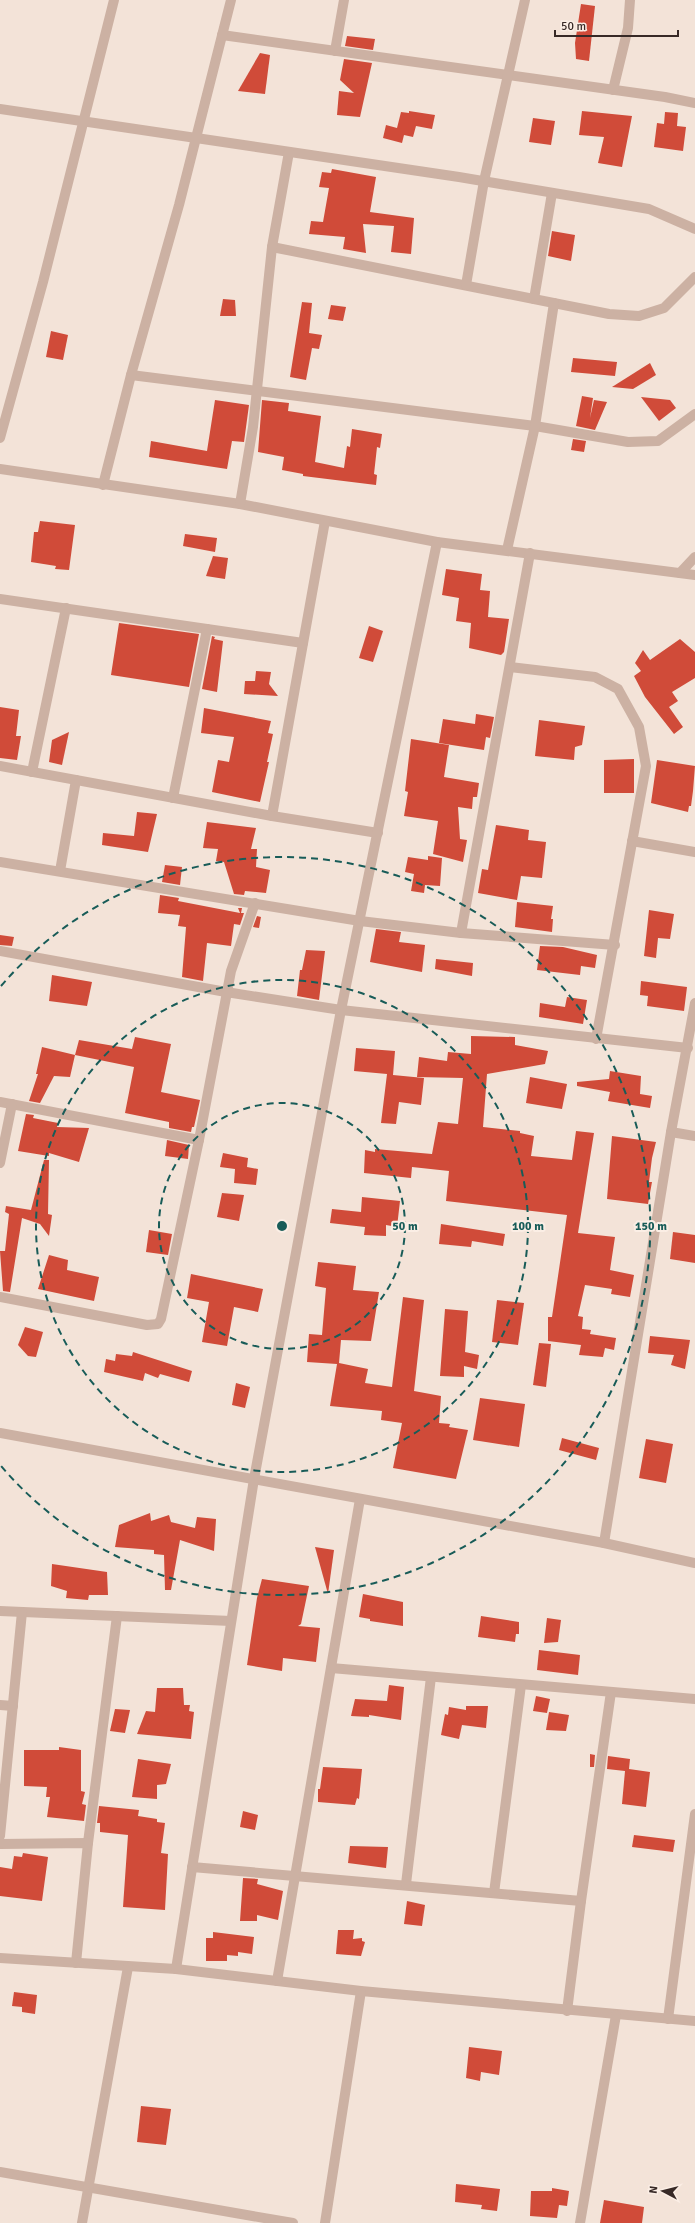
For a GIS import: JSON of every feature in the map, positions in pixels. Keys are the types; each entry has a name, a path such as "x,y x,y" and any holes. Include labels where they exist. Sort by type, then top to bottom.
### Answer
{"street":[{"path":"0,438 43,282 82,121 114,0"},
{"path":"103,486 131,375 179,205 231,0"},
{"path":"335,51 344,0"},
{"path":"466,285 484,182 525,0"},
{"path":"614,90 628,28 630,0"},
{"path":"222,35 614,90 695,104"},
{"path":"0,109 484,182 649,209 680,221 695,229"},
{"path":"240,504 253,427 255,390 272,247 289,152"},
{"path":"534,299 552,193"},
{"path":"272,247 609,314 640,316 664,308 695,277"},
{"path":"507,550 535,426 554,303"},
{"path":"131,375 535,426 628,442 658,441 695,414"},
{"path":"0,469 103,486 240,504 437,542 695,575"},
{"path":"272,816 325,521"},
{"path":"176,1969 254,1480 341,1010 437,542"},
{"path":"461,933 530,553"},
{"path":"680,573 695,557"},
{"path":"0,599 303,643"},
{"path":"32,772 66,608"},
{"path":"173,798 207,629"},
{"path":"510,667 595,677 618,689 639,726 646,766 615,945 596,1038"},
{"path":"0,766 272,816 378,832"},
{"path":"60,871 76,780"},
{"path":"632,841 695,852"},
{"path":"0,862 360,921 461,933 615,945"},
{"path":"0,1297 140,1324 158,1324 162,1319 199,1140 226,992 231,970 255,903"},
{"path":"0,951 226,992 341,1010 688,1048"},
{"path":"604,1543 671,1132 688,1048 695,1003"},
{"path":"0,1102 199,1140"},
{"path":"0,1163 12,1104"},
{"path":"671,1132 695,1136"},
{"path":"0,1433 604,1543 695,1563"},
{"path":"277,1981 360,1499"},
{"path":"0,1611 231,1620"},
{"path":"0,1836 22,1612"},
{"path":"76,1964 88,1843 117,1616"},
{"path":"331,1668 695,1700"},
{"path":"406,1884 431,1677"},
{"path":"494,1893 521,1685"},
{"path":"567,2011 611,1692"},
{"path":"0,1705 13,1706"},
{"path":"668,2019 695,1814"},
{"path":"0,1844 88,1843"},
{"path":"192,1867 406,1884 581,1901"},
{"path":"0,1958 76,1964 176,1969 361,1991 567,2011 695,2021"},
{"path":"82,2223 128,1967"},
{"path":"325,2223 361,1991"},
{"path":"580,2223 616,2015"},
{"path":"0,2172 293,2223"}],"building":[{"path":"581,4 595,6 589,61 576,59 575,43"},
{"path":"347,36 375,39 373,50 345,46"},
{"path":"260,53 270,55 265,94 238,91"},
{"path":"344,59 372,63 360,117 337,115 339,91 354,93 340,80"},
{"path":"409,111 435,115 432,129 416,126 413,137 404,135 402,143 383,138 386,125 397,128 401,112 409,113"},
{"path":"582,111 632,116 622,167 598,163 604,137 579,135"},
{"path":"665,112 678,113 677,126 686,127 683,151 654,147 657,123 664,124"},
{"path":"533,118 555,121 551,145 529,142"},
{"path":"332,169 376,177 370,212 414,218 411,254 391,252 394,226 363,224 366,253 343,249 345,237 309,234 311,221 323,222 329,188 319,187 322,172 331,173"},
{"path":"552,231 575,235 571,261 548,256"},
{"path":"223,299 235,300 236,316 220,316"},
{"path":"302,302 312,303 309,333 322,335 319,349 312,348 306,380 290,377"},
{"path":"331,305 346,307 343,321 328,319"},
{"path":"51,331 68,335 63,360 46,357"},
{"path":"573,358 617,362 615,376 571,372"},
{"path":"650,363 656,375 633,389 612,387"},
{"path":"582,396 593,398 590,418 594,400 607,402 595,430 576,426"},
{"path":"641,397 670,400 676,408 659,421"},
{"path":"215,400 249,405 244,442 232,441 227,469 149,457 151,441 207,451"},
{"path":"262,400 289,403 288,411 321,416 315,462 344,468 347,446 350,447 352,429 382,434 380,448 377,447 374,474 377,475 376,485 303,476 303,474 282,470 284,457 258,452"},
{"path":"573,439 586,441 584,452 571,450"},
{"path":"40,521 75,525 69,570 55,569 56,566 31,562 34,532 38,532"},
{"path":"185,534 217,538 215,552 183,546"},
{"path":"213,556 228,558 225,579 206,576"},
{"path":"446,569 482,574 480,590 490,591 488,617 509,619 504,652 501,655 469,648 471,623 456,621 459,598 442,595"},
{"path":"119,623 199,634 189,687 111,675"},
{"path":"369,626 383,631 373,662 359,658"},
{"path":"212,636 215,637 214,639 223,641 217,692 202,689"},
{"path":"680,639 695,652 695,678 672,692 678,701 669,707 683,727 674,734 645,697 634,676 641,671 635,663 643,650 650,660"},
{"path":"256,671 271,672 269,684 278,696 244,694 245,681 255,681"},
{"path":"0,707 19,710 16,736 21,736 17,760 0,758"},
{"path":"204,708 271,721 268,733 273,734 267,762 269,762 260,802 212,792 218,760 229,762 234,737 201,733"},
{"path":"476,714 494,717 490,738 486,737 484,750 439,743 443,719 475,724"},
{"path":"539,720 585,726 582,745 575,747 574,760 535,756"},
{"path":"69,732 62,765 49,762 52,740"},
{"path":"411,739 449,745 444,777 479,783 477,797 473,797 472,809 458,807 460,839 467,840 463,862 433,854 438,821 404,816 408,792 405,791"},
{"path":"634,759 634,793 604,793 604,760"},
{"path":"657,760 695,766 691,806 689,806 688,812 651,803"},
{"path":"137,812 157,814 148,852 102,845 103,833 134,836"},
{"path":"207,822 256,828 251,849 257,849 256,867 270,870 266,893 245,891 244,895 234,894 224,862 216,861 218,849 203,848"},
{"path":"496,825 529,830 528,840 546,842 542,878 521,876 517,900 478,893 482,869 488,870"},
{"path":"428,856 442,858 440,886 425,885 424,893 411,891 414,874 405,872 408,857 428,860"},
{"path":"165,865 182,867 180,885 162,882"},
{"path":"160,895 179,898 178,901 240,913 238,908 242,908 241,913 244,913 240,925 234,924 231,946 207,943 203,981 182,977 186,927 178,926 180,915 158,913"},
{"path":"517,902 553,906 551,919 553,919 552,932 515,927"},
{"path":"649,910 674,914 670,939 658,938 656,958 644,956"},
{"path":"257,916 261,917 259,928 253,927"},
{"path":"376,929 401,932 399,942 425,945 422,972 370,962"},
{"path":"0,935 14,937 12,946 0,945"},
{"path":"540,946 563,947 597,955 595,968 581,966 580,975 537,970"},
{"path":"306,950 325,951 319,1000 297,996 300,970 302,970"},
{"path":"436,959 473,963 472,976 435,969"},
{"path":"52,975 92,982 87,1006 49,1001"},
{"path":"641,981 687,987 684,1011 647,1006 648,996 640,995"},
{"path":"567,997 587,1000 583,1024 539,1017 540,1003 565,1007"},
{"path":"471,1036 515,1037 515,1045 548,1051 545,1064 487,1074 483,1127 520,1131 520,1133 534,1136 531,1156 572,1160 576,1131 594,1133 578,1233 615,1237 610,1270 634,1275 630,1297 611,1294 612,1289 585,1285 578,1316 583,1317 582,1329 591,1330 590,1334 616,1338 614,1350 605,1348 603,1357 579,1355 581,1345 548,1341 548,1317 552,1317 567,1215 446,1201 449,1171 412,1167 411,1178 364,1173 365,1150 375,1152 375,1149 432,1154 438,1122 458,1124 463,1078 417,1077 419,1057 447,1061 448,1052 471,1054"},
{"path":"135,1037 171,1044 161,1092 200,1100 194,1127 192,1127 191,1132 169,1128 169,1122 125,1113 134,1067 75,1055 79,1040 132,1049"},
{"path":"42,1047 75,1055 70,1077 54,1076 40,1103 29,1101 38,1074 36,1074"},
{"path":"356,1048 395,1051 393,1075 424,1078 421,1105 399,1102 396,1124 381,1123 387,1074 354,1071"},
{"path":"610,1071 641,1076 640,1094 652,1096 650,1108 608,1101 610,1092 577,1086 577,1082 609,1079"},
{"path":"530,1077 567,1084 562,1109 526,1103"},
{"path":"26,1114 34,1115 33,1118 58,1123 57,1127 89,1128 79,1162 49,1153 49,1156 18,1151"},
{"path":"612,1136 656,1142 652,1158 649,1182 652,1182 648,1204 607,1199"},
{"path":"167,1140 189,1145 188,1159 165,1156"},
{"path":"223,1153 248,1158 247,1167 258,1169 256,1185 234,1183 235,1169 220,1167"},
{"path":"44,1160 49,1160 48,1214 52,1215 49,1236 40,1224 22,1218 10,1292 3,1291 0,1251 5,1251 9,1214 5,1212 6,1206 31,1210"},
{"path":"222,1193 244,1195 239,1221 217,1217"},
{"path":"362,1197 400,1201 397,1227 386,1225 386,1236 364,1235 365,1227 330,1223 332,1209 361,1212"},
{"path":"441,1224 505,1234 503,1246 472,1241 471,1247 439,1244"},
{"path":"149,1230 172,1234 168,1255 146,1252"},
{"path":"673,1232 695,1235 695,1263 670,1259"},
{"path":"49,1255 68,1260 67,1270 99,1277 94,1301 38,1289"},
{"path":"318,1262 356,1266 353,1290 379,1292 371,1341 341,1340 339,1363 368,1369 365,1383 392,1387 403,1297 424,1300 414,1391 441,1396 439,1423 450,1424 449,1427 468,1430 456,1479 393,1468 402,1423 381,1420 382,1411 330,1406 337,1364 307,1362 309,1334 322,1335 326,1288 315,1286"},
{"path":"191,1274 263,1289 258,1312 234,1307 227,1346 202,1342 209,1302 187,1298"},
{"path":"497,1300 524,1303 518,1345 492,1342"},
{"path":"445,1309 468,1311 465,1352 479,1355 477,1369 464,1366 464,1377 440,1376"},
{"path":"25,1327 43,1332 36,1357 28,1356 18,1345"},
{"path":"650,1336 690,1340 685,1369 671,1365 674,1355 648,1353"},
{"path":"539,1343 551,1344 546,1387 533,1385"},
{"path":"133,1352 192,1371 189,1382 160,1374 158,1378 145,1373 143,1381 104,1372 106,1359 115,1361 116,1354 132,1356"},
{"path":"236,1383 250,1387 245,1408 232,1405"},
{"path":"480,1398 525,1404 519,1447 473,1440"},
{"path":"562,1438 599,1448 596,1460 559,1450"},
{"path":"646,1439 673,1444 666,1483 639,1478"},
{"path":"150,1513 151,1521 169,1515 171,1522 195,1528 197,1517 216,1519 214,1551 180,1540 171,1590 165,1590 164,1555 154,1554 154,1550 115,1547 119,1525"},
{"path":"315,1547 334,1550 328,1594"},
{"path":"52,1564 107,1572 108,1595 89,1595 88,1600 66,1598 67,1591 51,1586"},
{"path":"262,1579 309,1586 301,1624 298,1626 320,1628 316,1662 283,1658 282,1671 247,1665 257,1598"},
{"path":"363,1594 403,1602 403,1626 370,1621 370,1619 359,1617"},
{"path":"481,1616 519,1622 519,1634 516,1634 515,1642 478,1637"},
{"path":"547,1618 561,1620 558,1642 544,1643"},
{"path":"539,1650 580,1655 578,1675 537,1670"},
{"path":"389,1685 404,1687 401,1720 369,1715 369,1717 351,1716 355,1699 387,1701"},
{"path":"157,1688 183,1688 184,1705 190,1705 189,1711 194,1712 191,1739 137,1734 146,1711 155,1712"},
{"path":"536,1696 550,1699 547,1713 533,1711"},
{"path":"466,1706 488,1706 486,1728 462,1725 459,1739 441,1735 445,1714 448,1715 449,1707 466,1710"},
{"path":"115,1709 130,1710 125,1733 110,1731"},
{"path":"549,1712 569,1715 566,1731 546,1730"},
{"path":"59,1747 81,1750 81,1791 85,1792 82,1804 86,1805 84,1821 47,1817 50,1797 46,1797 47,1787 24,1786 24,1750 59,1750"},
{"path":"590,1754 595,1755 594,1767 590,1767"},
{"path":"608,1756 630,1759 629,1769 650,1772 646,1807 622,1804 625,1771 607,1769"},
{"path":"138,1759 171,1764 166,1784 157,1785 157,1799 132,1797"},
{"path":"323,1767 362,1769 359,1799 357,1798 355,1805 318,1802 318,1789 320,1789"},
{"path":"99,1806 139,1810 138,1816 157,1819 157,1822 165,1823 161,1853 168,1854 165,1910 123,1907 128,1835 100,1832 100,1823 97,1823"},
{"path":"243,1811 258,1815 255,1830 240,1827"},
{"path":"634,1835 675,1840 673,1852 632,1847"},
{"path":"350,1846 388,1847 386,1868 348,1863"},
{"path":"23,1853 48,1857 42,1901 0,1896 0,1867 12,1869 14,1856 22,1857"},
{"path":"243,1878 258,1879 257,1884 283,1891 278,1920 257,1915 257,1921 240,1921"},
{"path":"407,1901 425,1905 422,1926 404,1924"},
{"path":"338,1930 354,1930 353,1939 362,1938 362,1941 365,1942 361,1956 336,1954"},
{"path":"213,1932 254,1937 252,1954 238,1952 238,1956 227,1955 227,1961 206,1961 206,1938 213,1938"},
{"path":"14,1992 37,1995 35,2014 22,2012 22,2007 12,2006"},
{"path":"469,2047 502,2051 499,2075 481,2072 480,2081 466,2078"},
{"path":"141,2106 171,2109 166,2145 137,2142"},
{"path":"456,2184 500,2189 497,2211 481,2209 482,2205 455,2202"},
{"path":"552,2188 569,2191 567,2206 559,2205 557,2218 530,2216 531,2191 552,2191"},
{"path":"604,2200 644,2207 642,2223 600,2223"}]}
